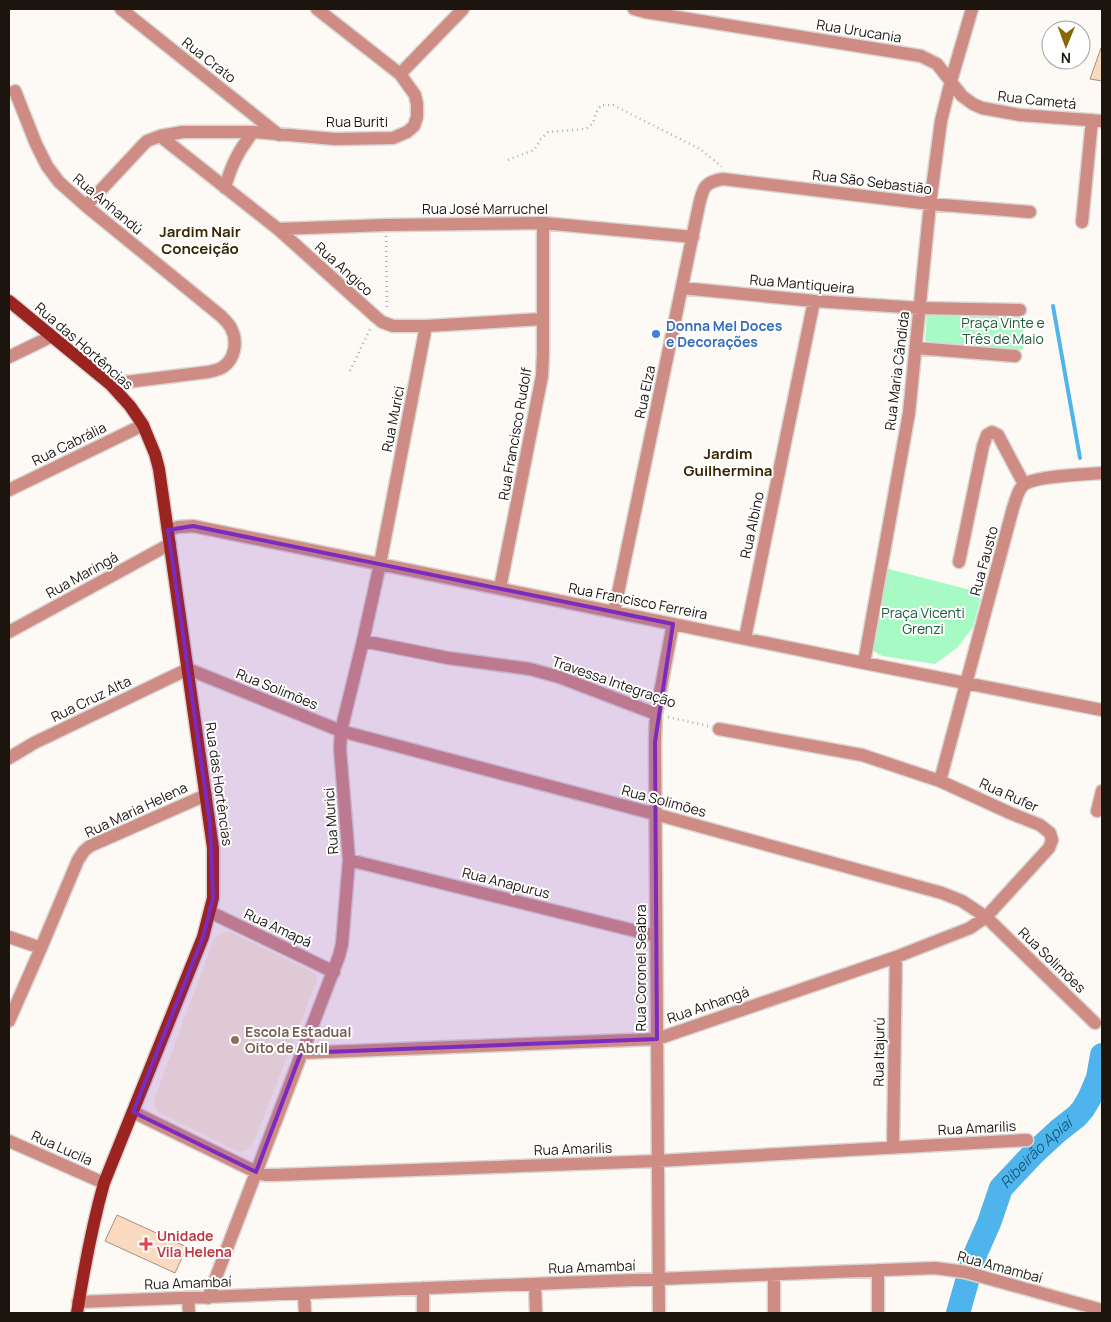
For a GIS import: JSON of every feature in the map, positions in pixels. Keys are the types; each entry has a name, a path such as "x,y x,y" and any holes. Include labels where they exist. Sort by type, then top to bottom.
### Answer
{"main road":[{"name":"Rua das Hortências","path":"9,301 110,384 130,406 143,425 155,454 168,530 213,848 212,898 203,938 104,1183 83,1272 78,1308"}],"street":[{"name":"Rua Crato","path":"121,9 279,135"},
{"name":"Rua Buriti","path":"86,206 142,146 160,136 184,132 253,132 335,139 393,138 408,132 414,126 417,117 415,94 400,74 317,9"},
{"path":"400,74 463,9"},
{"name":"Rua Urucania","path":"634,9 921,56 937,64 951,81"},
{"name":"Rua Maria Cândida","path":"864,663 909,413 930,204 941,121 972,9"},
{"name":"Rua Cametá","path":"951,81 962,96 982,108 1020,115 1097,121"},
{"name":"Rua Anhandú","path":"15,91 36,144 47,166 59,182 221,316 231,328 235,338 232,358 223,367 208,372 110,384"},
{"path":"1082,222 1097,121"},
{"path":"225,188 232,165 253,132"},
{"name":"Rua Angico","path":"160,136 278,229 376,317 387,324 393,326 426,326 543,319"},
{"name":"Rua São Sebastião","path":"717,180 930,204 1030,212"},
{"name":"Rua Elza","path":"614,612 702,190 717,180"},
{"name":"Rua José Marruchel","path":"278,229 386,225 543,223 693,237"},
{"name":"Rua Francisco Rudolf","path":"500,588 542,376 543,223"},
{"name":"Rua Mantiqueira","path":"682,288 814,301 920,308 1020,310"},
{"name":"Rua Albino","path":"745,638 814,301"},
{"name":"Rua Murici","path":"208,1298 301,1053 334,972 342,944 349,860 340,749 341,731 380,564 426,326"},
{"path":"9,357 50,336"},
{"path":"916,348 1015,356"},
{"name":"Rua Cabrália","path":"9,490 143,425"},
{"path":"959,562 983,446 987,435 992,432 998,435 1024,484 1051,478 1102,473"},
{"name":"Rua Fausto","path":"940,780 1013,508 1018,493 1024,484"},
{"name":"Rua Francisco Ferreira","path":"168,530 193,526 1102,710"},
{"name":"Rua Maringá","path":"9,632 170,544"},
{"name":"Rua Coronel Seabra","path":"659,1313 655,742 656,714 673,624"},
{"name":"Travessa Integração","path":"363,641 448,658 530,669 656,714"},
{"name":"Rua Solimões","path":"188,669 341,731 655,814 942,893 962,901 986,917 1095,1023"},
{"name":"Rua Cruz Alta","path":"9,758 34,743 188,669"},
{"path":"719,729 862,755 940,780"},
{"name":"Rua Rufer","path":"940,780 1040,825 1050,833 1052,840 1049,848"},
{"path":"1097,811 1102,791"},
{"name":"Rua Maria Helena","path":"9,1021 78,860 84,852 90,846 206,795"},
{"name":"Rua Anhangá","path":"301,1053 657,1039 896,957 970,928 986,917 1049,848"},
{"name":"Rua Anapurus","path":"349,860 656,936"},
{"name":"Rua Amapá","path":"210,912 334,972"},
{"path":"9,937 41,948"},
{"name":"Rua Itajurú","path":"893,1147 896,957"},
{"name":"Rua Amarilis","path":"133,1112 256,1172 266,1175 657,1161 1027,1140"},
{"name":"Rua Lucila","path":"9,1141 104,1183"},
{"name":"Rua Amambaí","path":"78,1308 188,1298 935,1268 969,1273 1102,1310"},
{"path":"878,1270 878,1313"},
{"path":"774,1274 774,1313"},
{"path":"535,1284 536,1313"},
{"path":"423,1288 423,1313"},
{"path":"304,1293 304,1313"},
{"path":"188,1298 189,1313"}],"path":[{"path":"508,160 534,150 548,132 586,129 592,123 601,105 613,105 700,149 721,166 717,180"},
{"path":"386,225 387,324"},
{"path":"350,372 376,317"},
{"name":"Travessa Integração","path":"656,714 719,729"}],"highlighted area":[{"path":"193,526 673,624 655,742 657,1039 301,1053 256,1172 133,1112 203,937 213,898 210,824 168,530"}],"shaded area":[{"name":"Escola Estadual Oito de Abril","path":"230,932 309,970 316,975 317,980 253,1144 247,1150 239,1152 160,1113 155,1107 154,1100 214,939 222,933"}],"green space":[{"name":"Praça Vinte e Três de Maio","path":"927,311 1023,315 1023,350 925,342"},
{"name":"Praça Vicenti Grenzi","path":"885,568 982,593 973,627 957,648 935,664 882,656 870,647"}],"building":[{"path":"1102,49 1102,81 1090,79"},
{"name":"Unidade Vila Helena","path":"117,1215 187,1247 175,1273 105,1241"}],"waterway":[{"path":"1053,306 1080,458"},
{"name":"Ribeirão Apiaí","path":"958,1313 974,1257 989,1223 1001,1188 1033,1154 1083,1109 1098,1078 1102,1055"}],"place":[{"name":"Donna Mel Doces e Decorações","path":"656,334"},
{"name":"Escola Estadual Oito de Abril","path":"235,1040"},
{"name":"Unidade Vila Helena","path":"146,1244"}],"district":[{"name":"Jardim Nair Conceição","path":"200,240"},
{"name":"Jardim Guilhermina","path":"728,462"}]}
